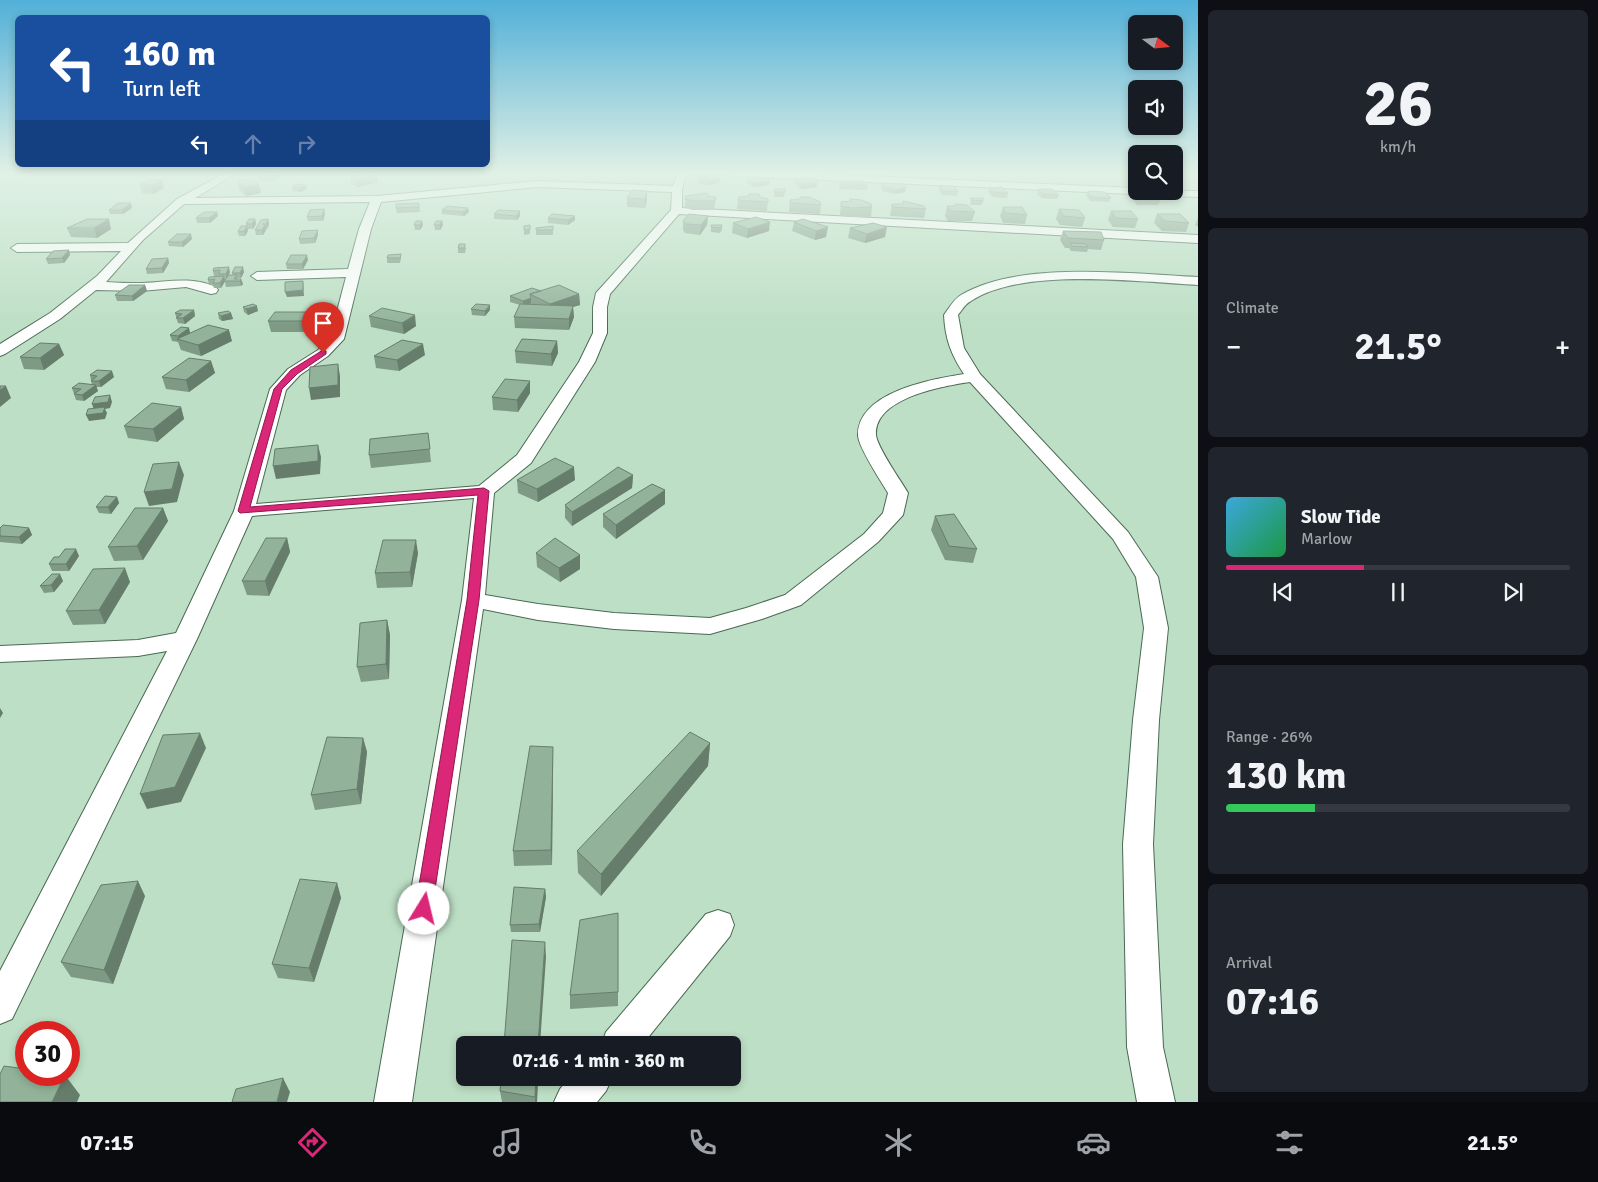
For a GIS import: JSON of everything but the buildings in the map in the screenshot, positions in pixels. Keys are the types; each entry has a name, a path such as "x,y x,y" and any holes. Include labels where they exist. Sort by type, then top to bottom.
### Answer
{"street":[{"path":"0,351 54,316 94,286 129,247 155,224"},
{"path":"0,1007 185,639 244,511 278,389 294,372 323,353 337,339 367,224"},
{"path":"244,511 484,491 524,459 587,362 600,333 600,307 603,293 657,224"},
{"path":"1003,224 1198,239"},
{"path":"16,248 129,247"},
{"path":"257,276 354,273"},
{"path":"1156,1102 1145,1047 1138,844 1146,720 1156,628 1147,577 1121,536 974,376 964,362 952,337 951,315 965,298 993,286 1026,279 1087,277 1198,281"},
{"path":"94,286 143,287 198,284 211,290"},
{"path":"473,600 538,612 614,622 710,626 754,614 793,600 871,538 893,515 898,493 867,438 868,420 881,406 911,392 938,382 974,376"},
{"path":"393,1102 473,600 484,491"},
{"path":"0,654 138,648 185,639"},
{"path":"626,1036 718,925"},
{"path":"573,1102 586,1086"}],"route":[{"path":"323,353 294,372 278,389 244,511 484,491 473,600 424,909"}]}
